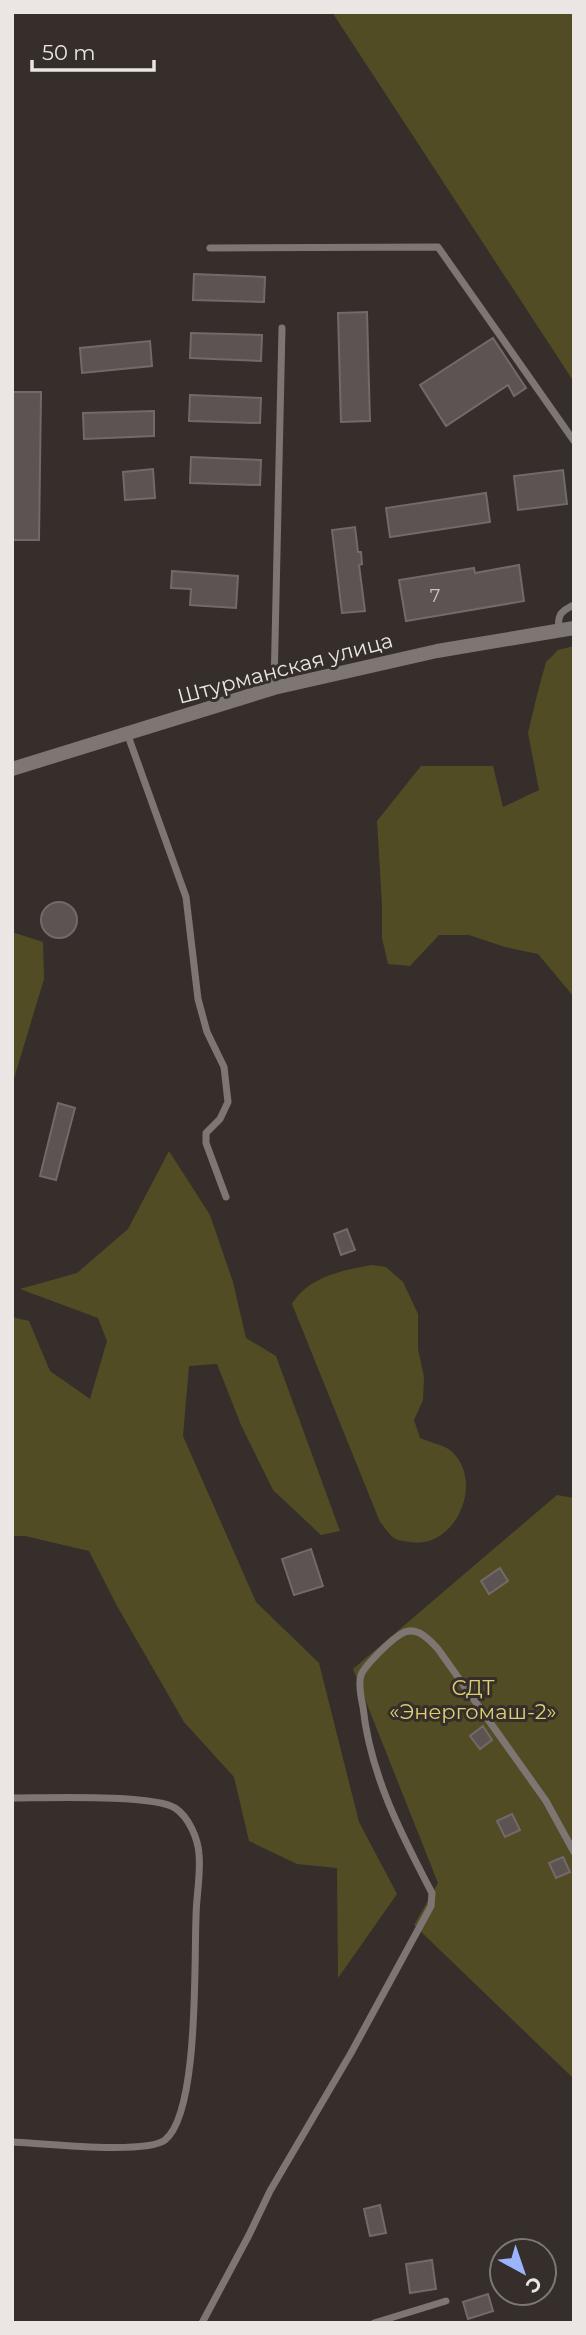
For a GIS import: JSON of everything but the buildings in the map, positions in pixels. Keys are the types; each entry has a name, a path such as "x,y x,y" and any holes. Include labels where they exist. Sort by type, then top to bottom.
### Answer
{"street":[{"name":"Штурманская улица","path":"12,769 274,688 437,651 574,628"}],"lane":[{"path":"210,248 438,247 574,440"},
{"path":"274,688 282,328"},
{"path":"559,629 559,614 574,605"},
{"path":"127,732 187,897 198,999 207,1032 223,1067 228,1102 220,1119 206,1133 206,1143 226,1197"},
{"path":"202,2323 270,2191 351,2053 431,1906 432,1893 374,1766 366,1735 361,1697 362,1675 399,1635 415,1630 428,1637 438,1649 546,1801 574,1852"},
{"path":"12,1798 124,1799 172,1806 182,1813 191,1828 199,1854 195,1920 195,1998 181,2115 174,2131 162,2142 142,2146 12,2142"},
{"path":"374,2323 446,2301"}],"green space":[{"path":"332,12 574,12 574,382"},
{"path":"574,646 574,997 538,954 469,935 439,935 410,966 388,964 382,938 377,821 421,766 493,766 503,807 539,790 528,733 537,695 546,662 558,650"},
{"path":"12,932 43,942 44,979 12,1085"},
{"path":"169,1151 210,1215 233,1282 246,1338 276,1356 340,1531 321,1535 273,1490 241,1425 217,1364 189,1366 183,1436 256,1602 319,1663 359,1822 397,1894 338,1978 337,1868 297,1864 249,1841 234,1777 184,1722 117,1606 89,1551 25,1536 12,1536 12,1317 29,1321 50,1371 90,1399 107,1341 98,1318 20,1289 77,1273 128,1229"},
{"path":"372,1265 386,1267 403,1282 418,1314 418,1349 424,1377 423,1400 414,1420 420,1438 450,1450 461,1463 465,1478 461,1510 441,1535 426,1542 396,1539 380,1522 292,1304 307,1287 327,1276"},
{"name":"СДТ «Энергомаш-2»","path":"557,1495 574,1498 574,2079 414,1925 438,1883 353,1669"}]}
